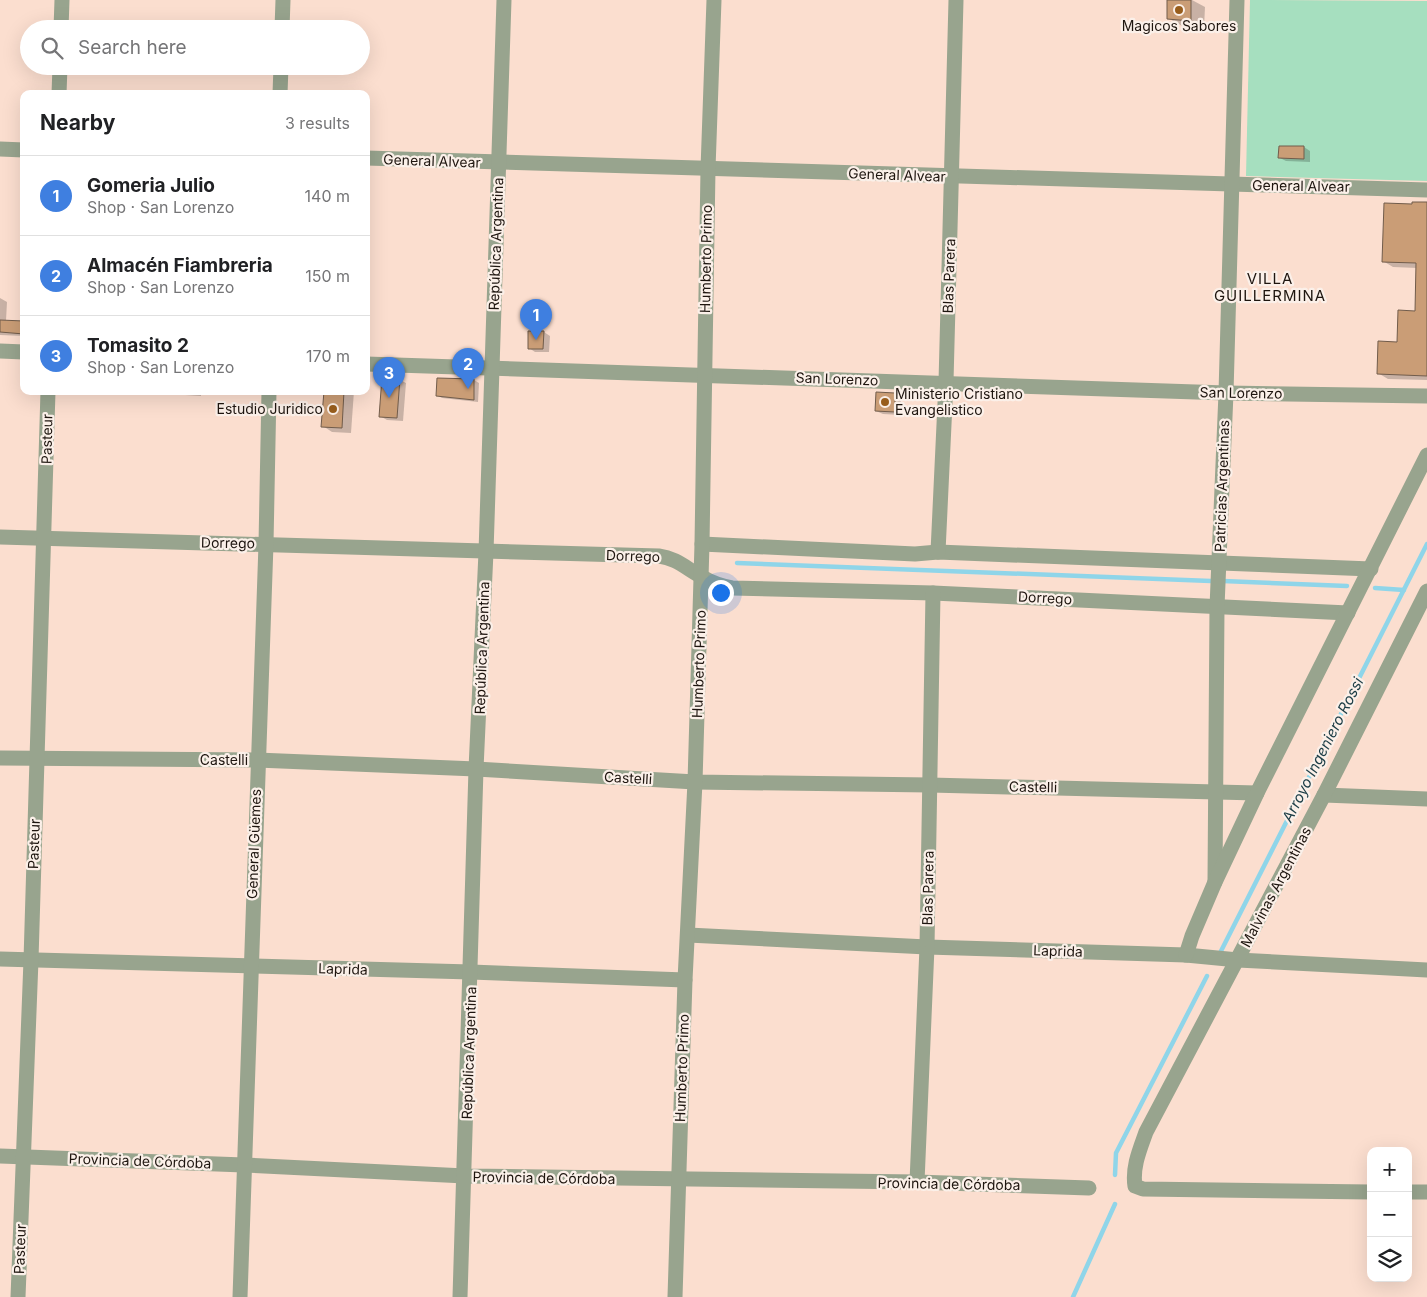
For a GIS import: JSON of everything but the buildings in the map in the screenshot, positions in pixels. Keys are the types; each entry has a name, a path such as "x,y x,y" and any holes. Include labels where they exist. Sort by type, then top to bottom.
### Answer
{"street":[{"path":"61,20 62,0"},
{"path":"282,20 283,0"},
{"name":"República Argentina","path":"460,1297 476,769 486,552 504,0"},
{"name":"Humberto Primo","path":"675,1297 685,980 695,782 702,544 708,169 714,0"},
{"name":"Blas Parera","path":"938,552 946,382 956,0"},
{"name":"Patricias Argentinas","path":"1215,882 1214,791 1217,607 1226,392 1237,0"},
{"path":"59,90 60,75"},
{"path":"280,90 281,75"},
{"path":"0,150 20,150"},
{"name":"General Alvear","path":"370,158 1427,190"},
{"path":"0,351 20,352"},
{"name":"San Lorenzo","path":"370,364 1226,392 1427,396"},
{"name":"Pasteur","path":"18,1297 31,960 48,395"},
{"name":"General Güemes","path":"240,1297 257,760 266,544 269,395"},
{"path":"1192,955 1192,936 1215,882 1257,793 1427,455"},
{"name":"Dorrego","path":"0,537 668,557 681,563 701,577 716,584 732,588 933,593 1348,612"},
{"path":"702,544 915,554 938,552 1371,569"},
{"name":"Malvinas Argentinas","path":"1367,1192 1143,1189 1136,1186 1134,1176 1137,1157 1146,1132 1230,959 1324,795 1427,590"},
{"name":"Blas Parera","path":"917,1182 927,947 933,593"},
{"name":"Castelli","path":"0,758 257,760 476,769 695,782 930,785 1257,793"},
{"path":"1324,795 1427,799"},
{"name":"Laprida","path":"688,935 927,947 1192,955 1230,959 1427,970"},
{"name":"Laprida","path":"0,959 685,980"},
{"name":"Provincia de Córdoba","path":"0,1156 465,1176 917,1182 1089,1188"},
{"path":"1412,1192 1427,1192"}],"green space":[{"path":"1250,0 1427,1 1427,181 1246,176"}],"waterway":[{"name":"Arroyo Ingeniero Rossi","path":"1219,955 1427,544"},
{"path":"737,563 1211,581"},
{"path":"1223,581 1347,586"},
{"path":"1375,588 1404,590"},
{"path":"1115,1175 1116,1153 1207,976"},
{"path":"1073,1297 1115,1204"}],"place":[{"name":"Magicos Sabores","path":"1179,10"},
{"name":"Gomeria Julio","path":"536,340"},
{"name":"Almacén Fiambreria","path":"468,389"},
{"name":"Tomasito 2","path":"389,398"},
{"name":"Ministerio Cristiano Evangelistico","path":"885,402"},
{"name":"Estudio Juridico","path":"333,409"}],"district":[{"name":"VILLA GUILLERMINA","path":"1270,288"}]}
